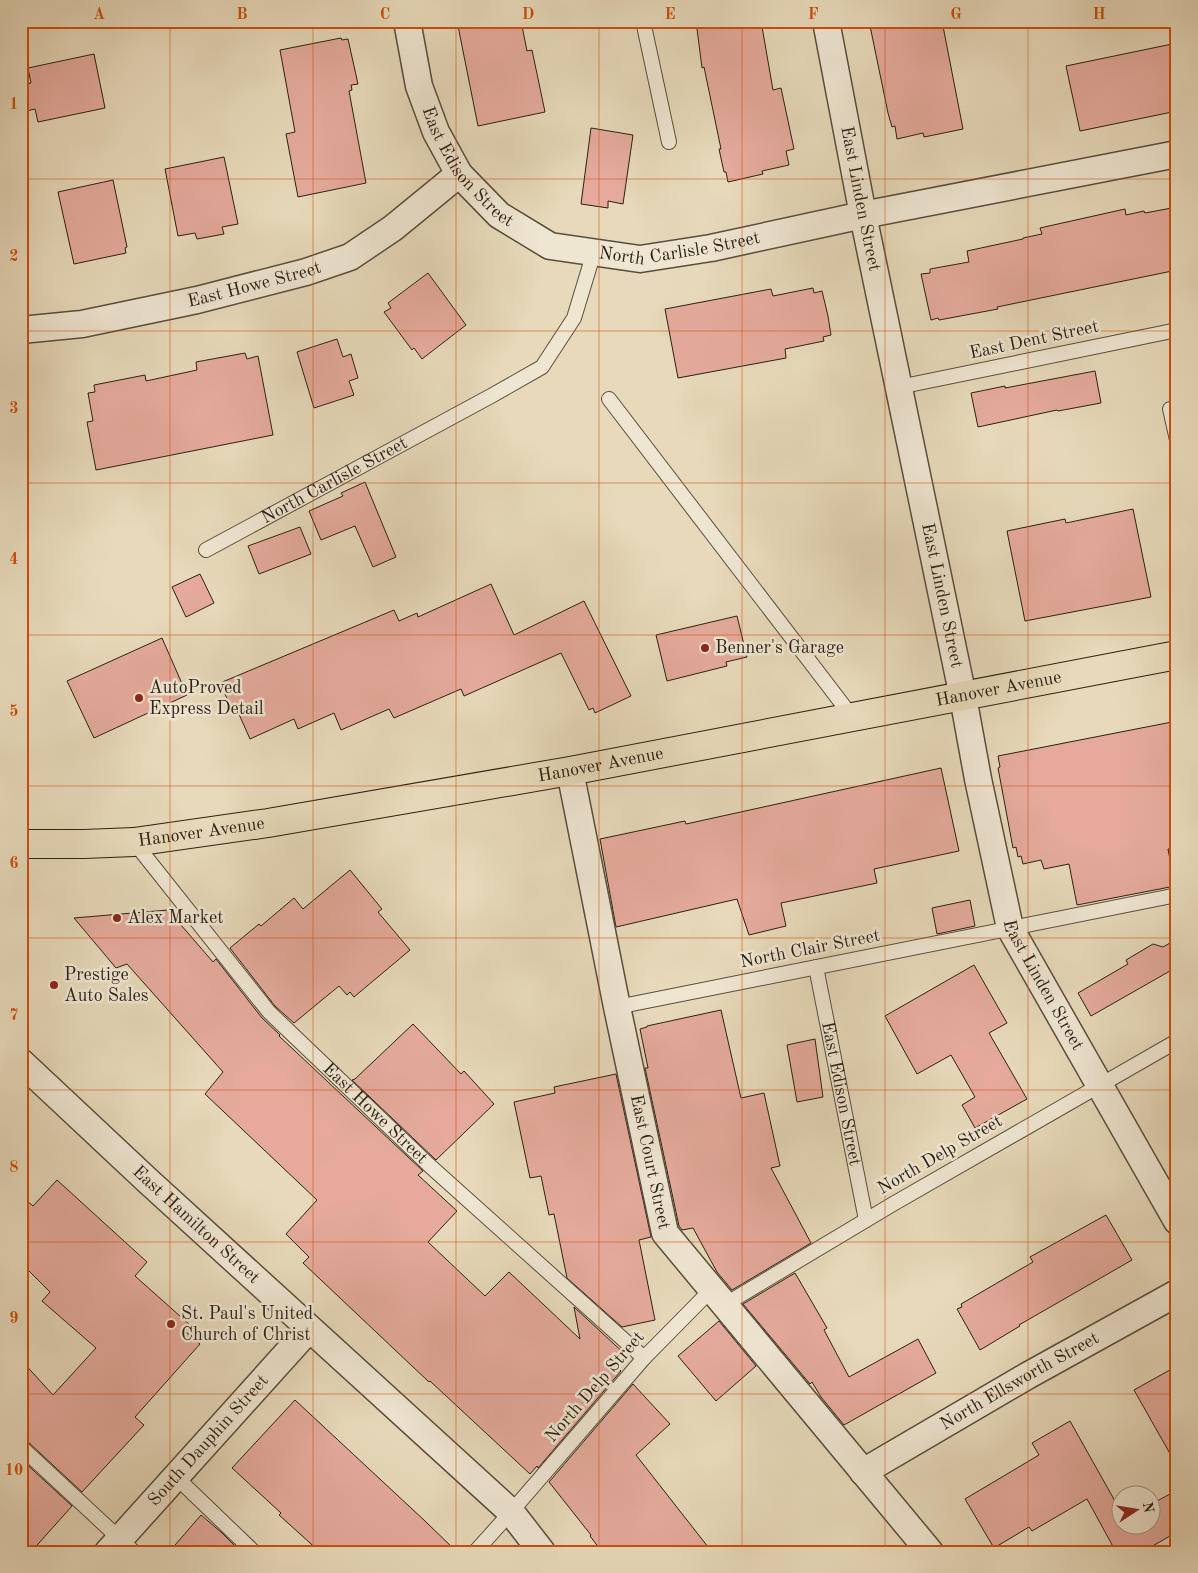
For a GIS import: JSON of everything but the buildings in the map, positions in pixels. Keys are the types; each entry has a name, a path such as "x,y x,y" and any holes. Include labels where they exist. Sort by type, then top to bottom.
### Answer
{"main road":[{"name":"Hanover Avenue","path":"21,844 134,842 268,823 570,771 1177,655"}],"street":[{"name":"East Edison Street","path":"407,21 419,86 436,132 460,174 498,215 550,246 594,252"},
{"name":"East Linden Street","path":"826,21 863,215 1010,928 1177,1221"},
{"name":"North Carlisle Street","path":"594,252 640,259 711,248 863,215 1177,154"},
{"name":"East Howe Street","path":"21,330 82,324 197,300 306,272 350,257 393,228 460,174"},
{"name":"East Court Street","path":"570,771 664,1233 930,1552"},
{"name":"East Hamilton Street","path":"21,1062 309,1329 511,1512 542,1552"},
{"name":"North Ellsworth Street","path":"863,1472 1027,1376 1177,1293"},
{"name":"South Dauphin Street","path":"120,1548 176,1477 309,1329"}],"lane":[{"path":"643,21 669,142"},
{"name":"North Carlisle Street","path":"206,550 542,367 574,318 594,252"},
{"name":"East Dent Street","path":"899,388 1177,330"},
{"path":"609,399 853,718"},
{"path":"1170,409 1177,440"},
{"name":"East Howe Street","path":"134,842 269,1012 430,1166 644,1358"},
{"name":"North Clair Street","path":"617,1007 1177,895"},
{"name":"East Edison Street","path":"816,967 866,1220"},
{"name":"North Delp Street","path":"475,1552 644,1358 718,1298 866,1220 1177,1041"},
{"path":"21,1447 120,1548"},
{"path":"176,1477 254,1552"}],"place":[{"name":"Benner's Garage","path":"705,648"},
{"name":"AutoProved Express Detail","path":"139,698"},
{"name":"Alex Market","path":"117,918"},
{"name":"Prestige Auto Sales","path":"54,985"},
{"name":"St. Paul's United Church of Christ","path":"171,1324"}]}
